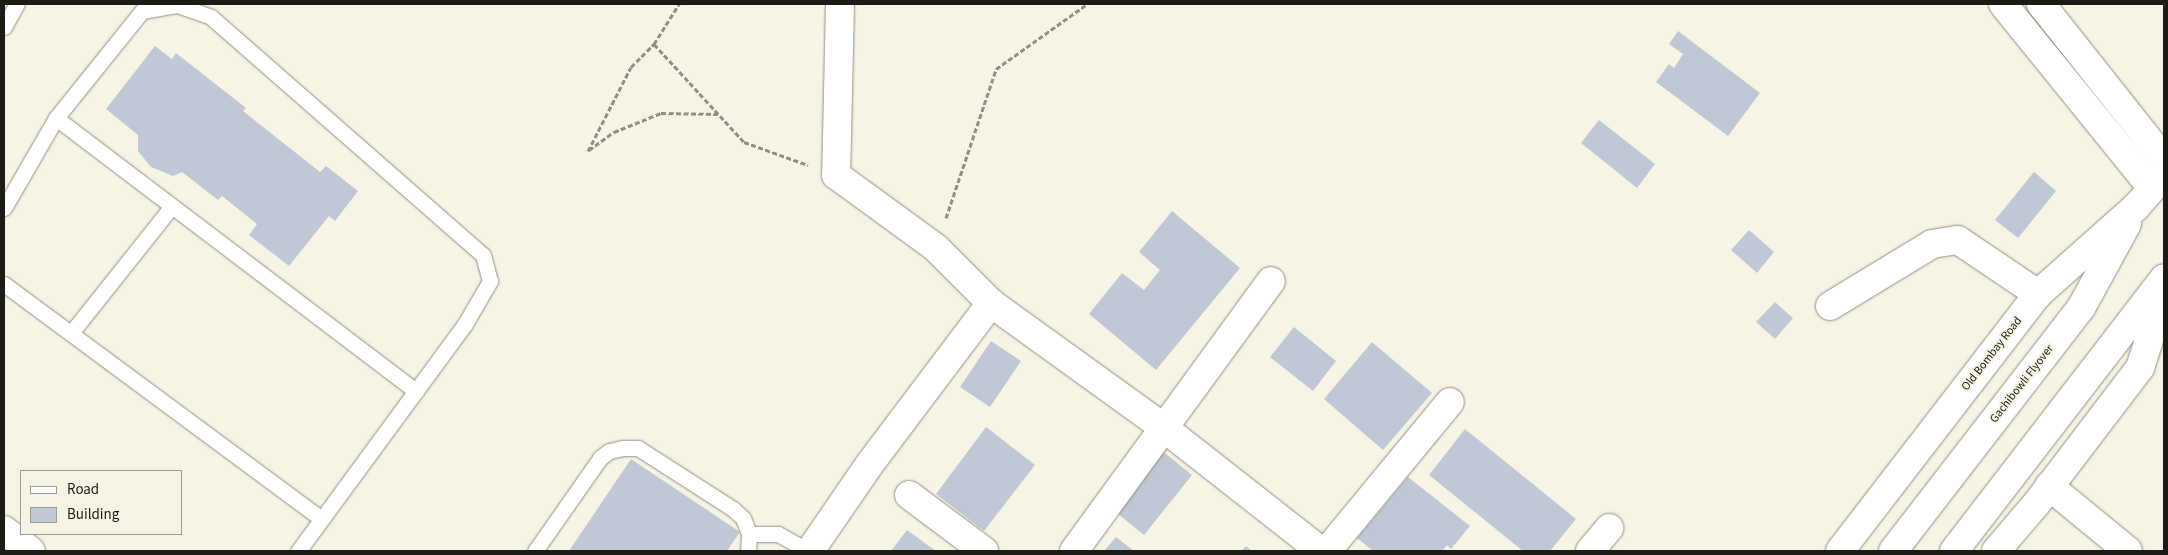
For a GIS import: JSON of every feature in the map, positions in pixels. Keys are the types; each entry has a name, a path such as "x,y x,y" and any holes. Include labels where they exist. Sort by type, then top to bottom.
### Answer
{"street":[{"path":"840,4 836,175 936,248 991,303 1164,428 1321,551"},
{"path":"2003,4 2151,190"},
{"path":"2041,4 2164,159"},
{"path":"2058,71 2079,52"},
{"path":"2125,155 2147,137"},
{"name":"Old Bombay Road","path":"1840,551 2038,294 2151,190"},
{"name":"Gachibowli Flyover","path":"1893,551 2081,308 2151,190"},
{"path":"1830,306 1932,244 1958,240 2038,294"},
{"path":"1954,551 2164,278"},
{"path":"1074,551 1271,281"},
{"path":"1996,551 2140,368 2164,294"},
{"path":"809,551 869,465 991,303"},
{"path":"1327,551 1450,402"},
{"path":"2049,486 2128,551"},
{"path":"909,495 984,551"},
{"path":"1590,551 1609,528"},
{"path":"4,530 31,551"}],"lane":[{"path":"4,27 17,4"},
{"path":"4,208 56,118 142,10 177,5 212,17 483,254 490,281 466,324 298,551"},
{"path":"56,118 416,391"},
{"path":"71,333 172,206"},
{"path":"4,284 322,519"},
{"path":"535,551 600,458 609,451 623,448 638,448 733,509 743,518 749,534 748,551"},
{"path":"749,534 778,534 809,551"}],"path":[{"path":"679,4 654,44 631,67 588,151 614,132 661,113 719,114"},
{"path":"936,248 996,69 1087,4"},
{"path":"654,44 744,142 836,175"}],"building":[{"path":"1678,31 1760,93 1728,136 1656,82 1669,64 1674,68 1683,54 1669,44"},
{"path":"155,46 172,59 176,53 246,108 243,111 320,172 326,166 358,191 335,221 329,216 289,266 249,235 257,224 222,196 218,200 182,172 173,176 151,167 138,151 138,135 106,109"},
{"path":"1599,120 1655,164 1637,188 1581,143"},
{"path":"2034,172 2056,191 2018,238 1995,220"},
{"path":"1172,211 1240,268 1156,370 1089,314 1122,273 1144,290 1160,270 1139,252"},
{"path":"1749,230 1774,252 1757,273 1731,250"},
{"path":"1775,302 1793,318 1775,339 1756,322"},
{"path":"1294,327 1336,361 1313,391 1270,357"},
{"path":"991,341 1021,361 990,407 960,387"},
{"path":"1372,342 1432,393 1383,450 1324,399"},
{"path":"986,427 1035,465 984,531 936,494"},
{"path":"1465,429 1576,519 1550,551 1523,551 1429,475"},
{"path":"1160,449 1192,475 1144,535 1112,509"},
{"path":"631,459 740,532 727,551 569,551"},
{"path":"1408,477 1470,526 1451,549 1447,545 1442,551 1373,551 1357,538"},
{"path":"907,530 936,551 891,551"},
{"path":"1116,537 1134,551 1104,551"},
{"path":"1246,546 1252,551 1241,551"}]}
